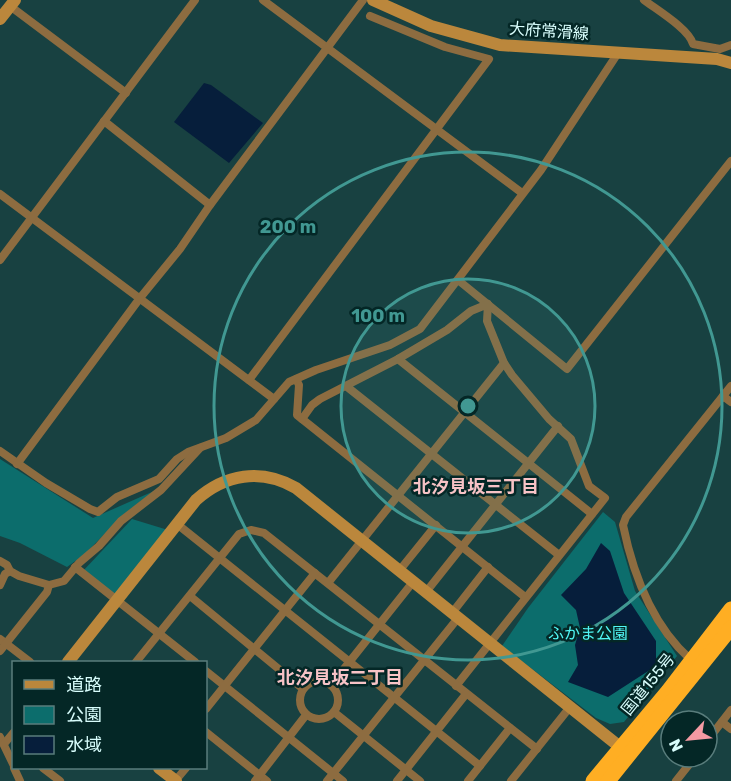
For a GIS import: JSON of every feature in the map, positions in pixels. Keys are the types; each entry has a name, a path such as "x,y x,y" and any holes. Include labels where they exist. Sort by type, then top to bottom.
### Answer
{"highway":[{"name":"国道155号","path":"593,781 668,691 690,659 731,609"},
{"name":"国道155号","path":"608,781 731,628"}],"street":[{"path":"0,260 195,0"},
{"path":"263,0 522,194"},
{"path":"17,464 180,249 210,205 363,0"},
{"name":"大府常滑線","path":"373,0 431,26 500,45 717,59 731,63"},
{"path":"644,0 686,32 693,44 720,49 731,45"},
{"path":"0,19 13,3 126,93"},
{"path":"249,380 489,59 427,41 370,16"},
{"path":"0,451 45,483 98,512 117,497 159,479 177,459 188,452 226,438 256,420 289,382 316,370 390,345 420,329 541,170 618,53"},
{"path":"104,122 210,205"},
{"path":"458,280 567,369 731,161"},
{"path":"0,194 274,399"},
{"path":"302,419 320,399 398,359 438,336 471,311 488,304"},
{"path":"456,686 605,498 589,486 572,439 512,375 504,363 487,321 488,304"},
{"path":"398,359 592,514"},
{"path":"328,583 504,363"},
{"path":"296,379 299,385 297,414 302,419 399,494 525,597"},
{"path":"346,386 559,555"},
{"path":"690,659 678,648 640,588 623,525 626,517 731,386"},
{"path":"723,396 731,402"},
{"path":"426,592 558,426"},
{"path":"0,561 10,571 50,585 64,581 121,521 161,490 201,448"},
{"path":"70,661 196,500 217,485 240,477 263,476 285,482 296,488 620,747"},
{"path":"177,524 480,766"},
{"path":"399,571 436,525"},
{"path":"138,661 239,534 258,530 537,749"},
{"path":"75,567 193,661"},
{"path":"327,781 424,660 488,567"},
{"path":"0,585 5,574 10,571"},
{"path":"207,708 315,573"},
{"path":"331,685 413,582"},
{"path":"0,651 3,641 47,592 50,585"},
{"path":"190,596 303,689"},
{"path":"3,641 28,661"},
{"path":"207,672 344,781"},
{"path":"319,681 331,685 337,695 337,707 334,712 318,720 306,715 300,705 303,689 319,681"},
{"path":"397,781 466,694"},
{"path":"511,781 570,707"},
{"path":"719,726 731,710"},
{"path":"334,712 420,781"},
{"path":"207,737 260,779 306,715"},
{"path":"722,722 731,729"},
{"path":"468,781 510,728"},
{"path":"2,740 12,759"},
{"path":"44,769 60,781"},
{"path":"160,769 175,781 185,769"},
{"path":"676,781 686,769"}],"green space":[{"path":"0,459 93,518 154,491 124,514 85,554 67,567 20,543 0,536"},
{"name":"ふかま公園","path":"603,512 615,522 635,591 677,656 624,722 610,724 596,718 502,646 528,608"},
{"path":"132,519 168,530 115,595 83,571"}],"water":[{"path":"204,83 211,85 263,123 229,163 174,122"},
{"path":"601,543 610,551 624,593 656,641 656,666 608,697 568,682 578,665 575,645 580,628 576,610 561,595 586,569"}],"district":[{"name":"北汐見坂三丁目","path":"476,487"},
{"name":"北汐見坂二丁目","path":"340,678"}]}
